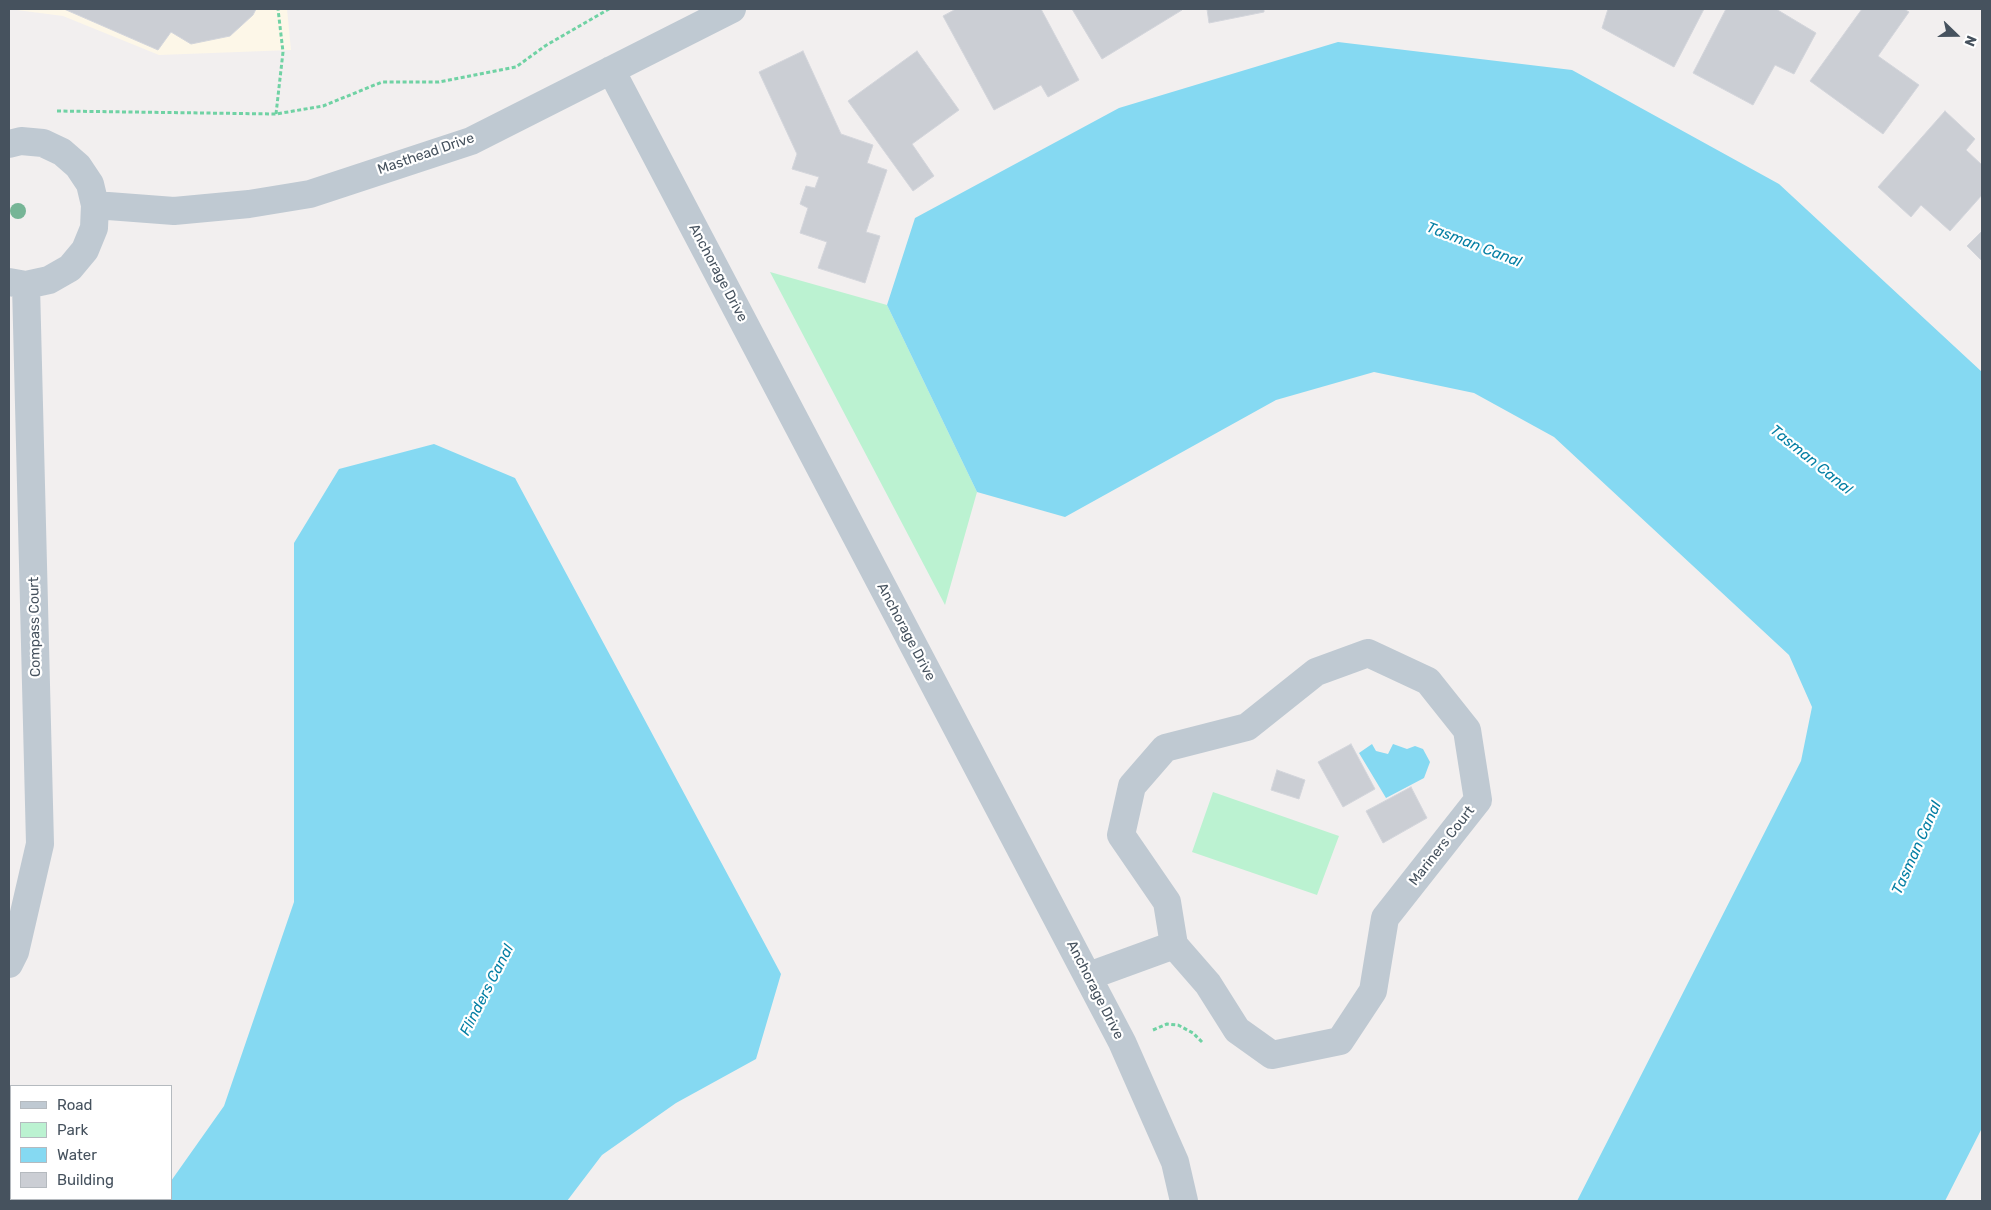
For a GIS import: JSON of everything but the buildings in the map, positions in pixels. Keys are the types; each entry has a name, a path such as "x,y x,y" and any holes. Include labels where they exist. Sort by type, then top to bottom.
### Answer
{"street":[{"name":"Masthead Drive","path":"96,205 174,211 248,204 310,194 471,141 732,9"},
{"name":"Anchorage Drive","path":"611,70 1089,976 1122,1042 1174,1162 1184,1201"},
{"path":"9,144 21,141 43,143 62,152 78,166 90,184 96,205 94,228 88,243 85,250 70,268 49,280 17,284"},
{"name":"Compass Court","path":"9,964 15,952 40,844 17,284"},
{"name":"Mariners Court","path":"1368,653 1428,681 1467,730 1478,800 1385,918 1373,991 1340,1041 1272,1055 1237,1030 1226,1012 1208,984 1174,946 1167,902 1121,834 1132,786 1165,748 1247,727 1316,672 1368,653"},
{"path":"1089,976 1174,946"}],"path":[{"path":"276,114 283,52 278,9"},
{"path":"53,110 276,114 323,106 382,82 439,82 516,67 545,46 609,9"},
{"path":"1122,1042 1168,1024 1178,1025 1193,1033 1205,1044 1226,1012"}],"shaded area":[{"path":"9,9 64,9 158,50 171,32 191,43 230,36 253,15 256,9 287,9 291,50 159,55 63,16"}],"green space":[{"path":"770,272 887,305 977,492 945,605"},
{"path":"1213,792 1339,836 1317,895 1192,852"}],"water":[{"name":"Tasman Canal","path":"1338,42 1572,70 1779,184 1982,372 1982,1128 1945,1201 1577,1201 1801,761 1812,707 1789,655 1554,437 1474,393 1374,372 1276,400 1065,517 977,492 887,305 915,218 1119,108"},
{"name":"Flinders Canal","path":"434,444 515,478 781,974 756,1059 676,1103 602,1155 567,1201 156,1201 172,1200 172,1180 224,1106 294,902 294,543 339,469"},
{"path":"1372,744 1376,751 1388,754 1393,744 1407,749 1415,746 1423,749 1430,762 1424,778 1386,798 1359,753"}]}
